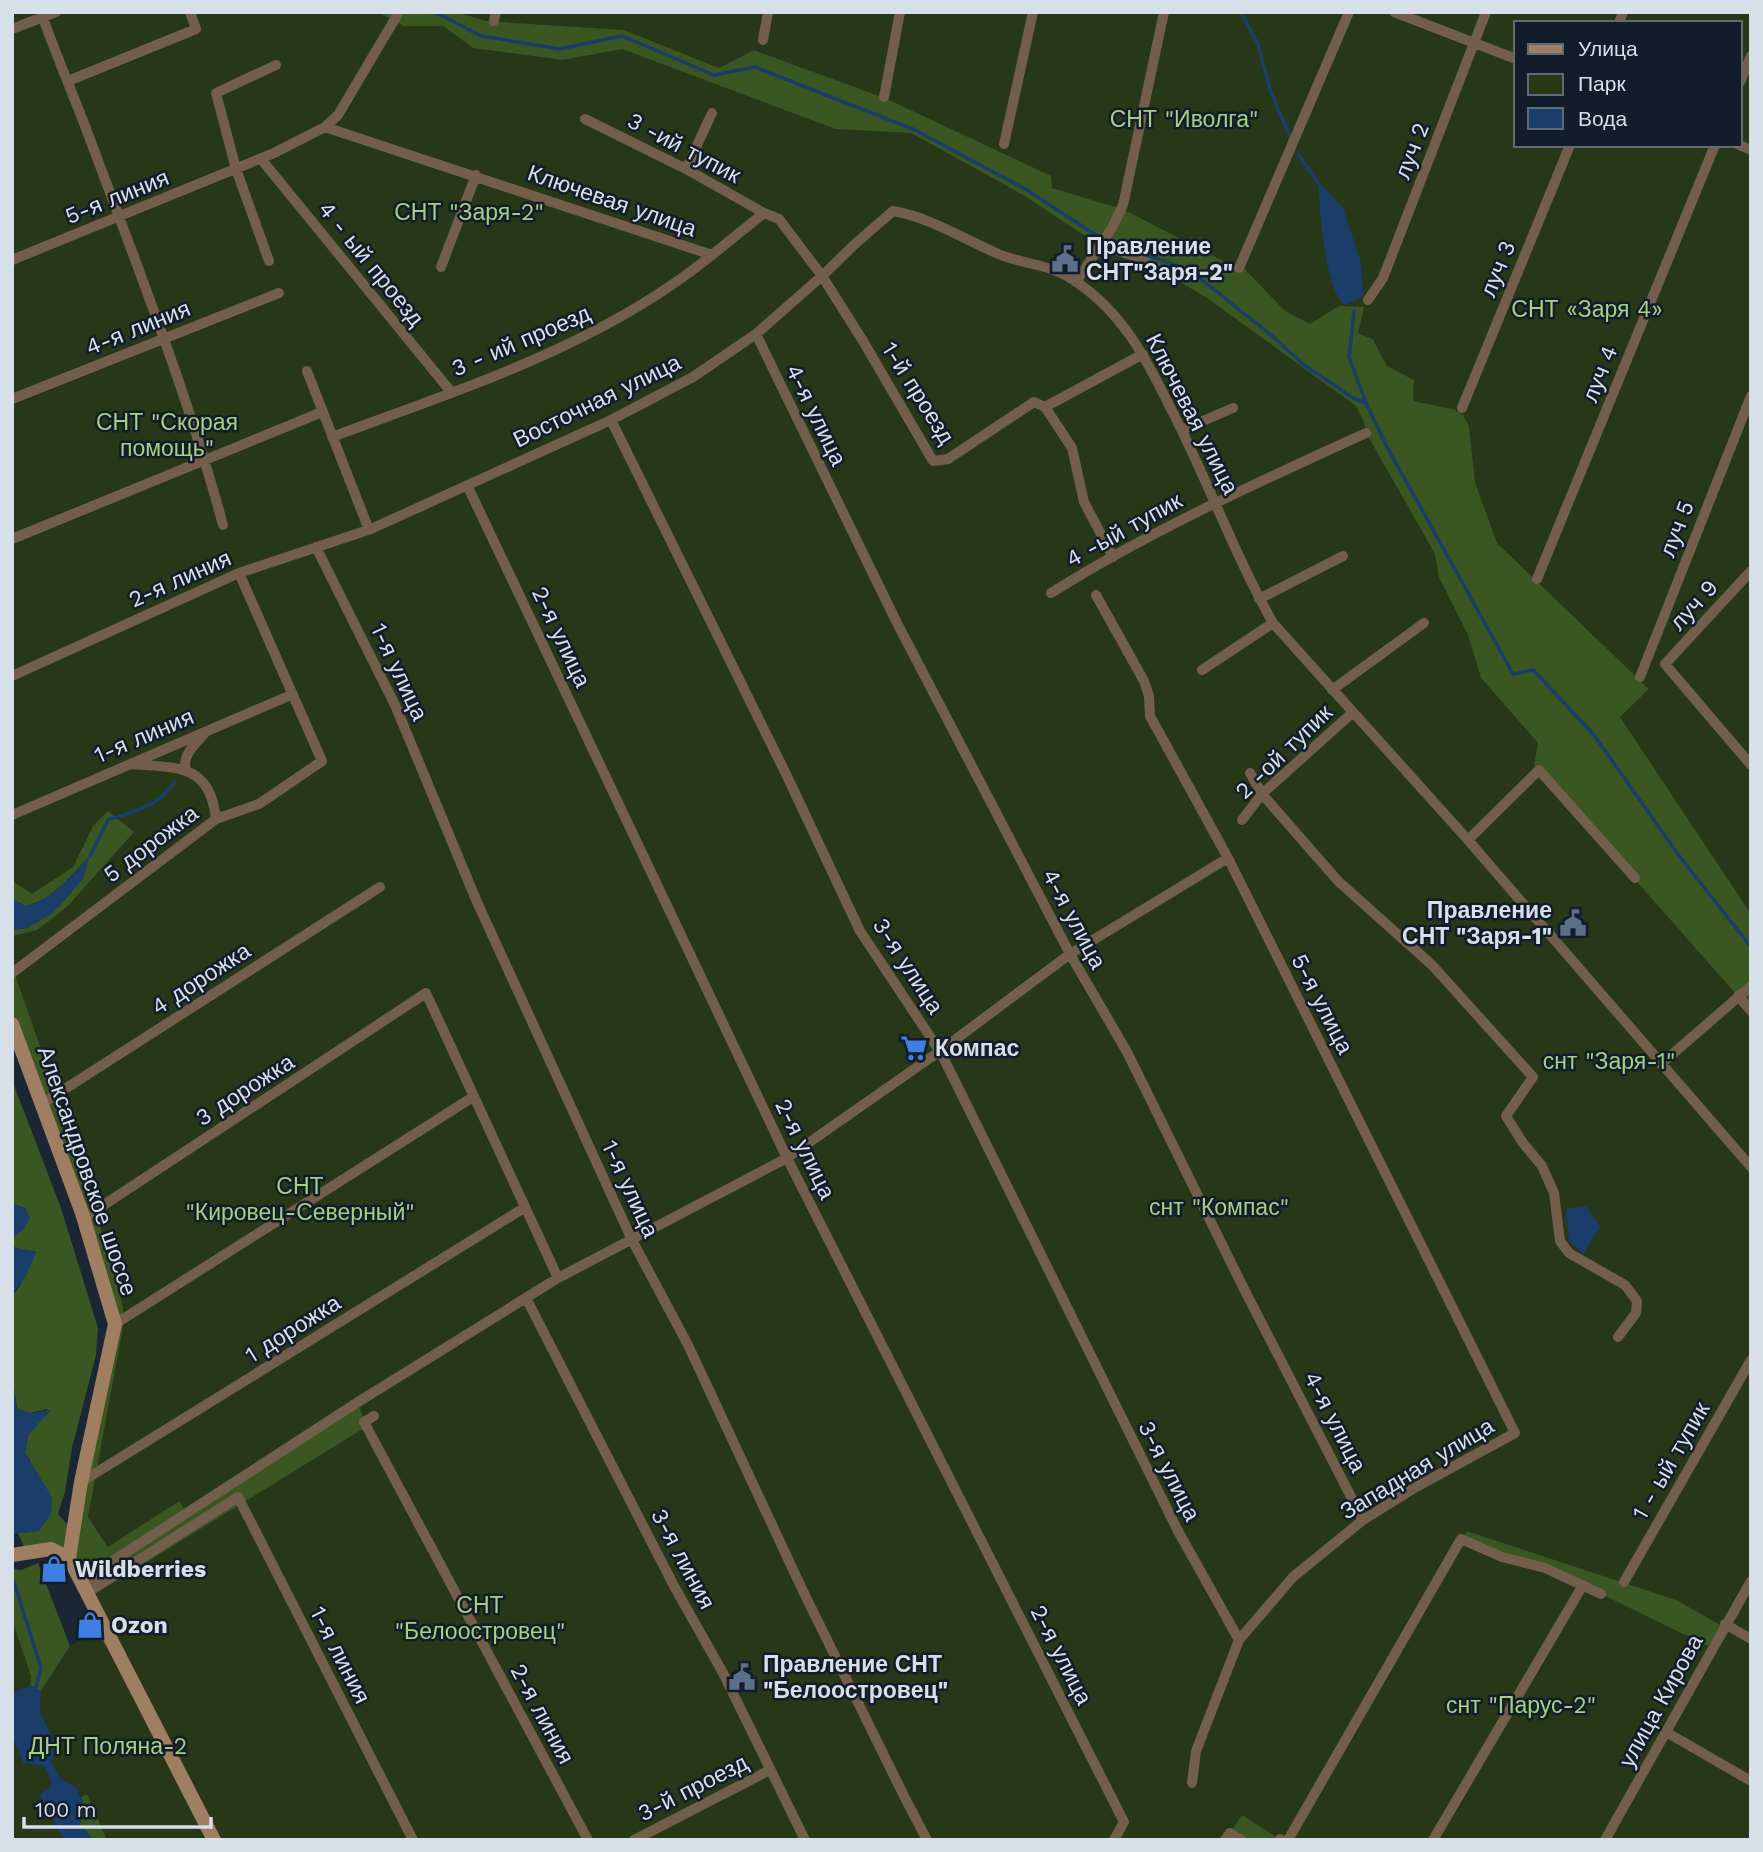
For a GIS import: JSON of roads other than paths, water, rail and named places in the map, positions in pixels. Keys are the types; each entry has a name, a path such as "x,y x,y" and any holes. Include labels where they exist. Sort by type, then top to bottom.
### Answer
{"street":[{"path":"12,29 42,15 56,12"},
{"path":"68,81 196,29 190,12"},
{"path":"763,40 768,12"},
{"path":"884,97 900,12"},
{"path":"1004,144 1033,12"},
{"path":"1076,282 1123,205 1164,12"},
{"path":"1239,268 1349,12"},
{"path":"1394,12 1514,58"},
{"name":"луч 2","path":"1368,300 1383,278 1486,12"},
{"path":"325,127 338,115 399,13"},
{"path":"42,15 163,339 205,459 223,525"},
{"path":"1742,77 1751,57"},
{"path":"269,261 236,169 216,93 276,65"},
{"path":"687,169 712,113"},
{"name":"3 -ий тупик","path":"585,119 687,169 764,213"},
{"name":"5-я линия","path":"12,260 261,159 325,127"},
{"name":"Ключевая улица","path":"325,127 712,255 764,213"},
{"name":"луч 3","path":"1462,408 1569,147"},
{"name":"луч 4","path":"1537,579 1714,147"},
{"name":"4 - ый проезд","path":"261,159 452,393"},
{"path":"441,267 476,175"},
{"name":"Ключевая улица","path":"822,276 893,211 912,215 1009,259 1042,265 1076,282 1118,318 1143,354 1182,430 1259,599 1273,623 1468,840 1751,1167"},
{"path":"764,213 779,219 822,276"},
{"path":"1103,241 1172,277"},
{"name":"3 - ий проезд","path":"332,438 541,358 610,324 712,255"},
{"name":"Восточная улица","path":"369,530 611,420 693,377 756,334 822,276"},
{"name":"1-й проезд","path":"822,276 933,461 948,459 1034,402 1045,407"},
{"name":"4-я линия","path":"12,398 279,293"},
{"name":"4-я улица","path":"756,334 897,623 1070,954 1127,1052 1243,1287 1363,1520"},
{"path":"1113,556 1084,502 1072,447 1045,407 1143,354"},
{"path":"307,371 369,530"},
{"name":"луч 5","path":"1640,677 1751,396"},
{"path":"1182,430 1233,408"},
{"path":"12,539 322,412"},
{"name":"3-я улица","path":"611,420 780,762 860,931 940,1051 1178,1531 1239,1640"},
{"path":"1216,502 1366,433"},
{"name":"2-я улица","path":"467,485 787,1158 1124,1822 1114,1840"},
{"name":"4 -ый тупик","path":"1051,593 1113,556 1216,502"},
{"name":"2-я линия","path":"12,676 239,573 369,530"},
{"name":"1-я улица","path":"316,547 395,705 477,902 632,1240 688,1345 803,1591 928,1840"},
{"path":"1259,599 1343,556"},
{"name":"луч 9","path":"1751,571 1665,664 1751,765"},
{"path":"239,573 291,695"},
{"name":"5-я улица","path":"1096,595 1144,681 1149,696 1150,716 1227,858 1515,1433"},
{"path":"1202,670 1273,623"},
{"path":"1332,690 1424,623"},
{"name":"1-я линия","path":"12,815 291,695"},
{"name":"5 дорожка","path":"12,973 216,819 259,804 322,761 291,695"},
{"name":"2 -ой тупик","path":"1242,820 1262,794 1352,713"},
{"path":"186,770 186,757 207,730"},
{"path":"127,764 186,770 208,785 214,801 216,819"},
{"path":"1468,840 1539,770 1635,878"},
{"path":"1251,773 1262,794 1338,881 1432,965 1533,1077 1506,1116 1542,1166 1554,1193 1560,1241 1569,1253 1625,1285 1637,1301 1636,1313 1618,1337"},
{"path":"87,1591 95,1572 358,1402 558,1278 787,1158 940,1051 1070,954 1227,858"},
{"name":"4 дорожка","path":"43,1103 380,887"},
{"path":"1661,1064 1751,986"},
{"name":"3 дорожка","path":"84,1218 426,993 473,1097"},
{"path":"1738,996 1751,1011"},
{"name":"Александровское шоссе","path":"12,1024 84,1218 115,1324 81,1482 68,1558"},
{"path":"115,1324 473,1097 558,1278"},
{"name":"1 дорожка","path":"81,1482 524,1208"},
{"name":"3-я линия","path":"526,1298 674,1586 723,1673 805,1840"},
{"name":"1 - ый тупик","path":"1624,1582 1751,1360"},
{"name":"2-я линия","path":"374,1416 364,1422 588,1840"},
{"name":"Западная улица","path":"1192,1783 1196,1751 1239,1640 1293,1577 1363,1520 1416,1487 1515,1433"},
{"name":"1-я линия","path":"87,1591 239,1497 413,1840"},
{"path":"1289,1840 1461,1539 1502,1558 1545,1568 1601,1594"},
{"path":"12,1555 51,1549 68,1558 214,1840"},
{"name":"улица Кирова","path":"1605,1840 1751,1581"},
{"path":"1433,1840 1583,1585"},
{"path":"1726,1625 1751,1639"},
{"path":"1666,1732 1751,1781"},
{"name":"3-й проезд","path":"634,1840 771,1770"},
{"path":"1227,1836 1241,1840"}],"water":[{"path":"1318,181 1343,208 1361,263 1363,296 1345,305 1332,283 1328,266"},
{"path":"90,856 83,879 54,912 28,928 12,930 12,899 26,906 35,903 61,886"},
{"path":"12,1203 26,1209 30,1218 24,1229 12,1238"},
{"path":"1586,1206 1600,1227 1583,1254 1569,1241 1566,1209"},
{"path":"12,1247 36,1252 26,1276 12,1295"},
{"path":"12,1376 17,1409 30,1413 51,1410 28,1435 25,1453 52,1497 51,1514 39,1531 12,1534"},
{"path":"30,1686 41,1691 40,1712 57,1748 51,1761 60,1778 77,1788 83,1803 80,1825 94,1840 66,1840 43,1805 40,1794 50,1788 51,1781 44,1766 23,1763 12,1734 12,1693"}],"waterway":[{"path":"430,12 481,36 559,49 622,36 714,75 755,67 915,130 1027,190 1091,232 1191,271 1303,364 1353,398 1366,403 1386,445 1513,674 1533,670 1594,735 1677,853 1751,947"},
{"path":"1241,12 1258,44 1271,93 1291,138"},
{"path":"1298,154 1319,184"},
{"path":"1354,311 1349,357 1366,403"},
{"path":"90,856 108,820 153,803 174,782"},
{"path":"12,1576 41,1668 35,1691"}],"place":[{"name":"Правление СНТ\"Заря-2\"","path":"1065,259"},
{"name":"Правление СНТ \"Заря-1\"","path":"1573,923"},
{"name":"Компас","path":"914,1048"},
{"name":"Wildberries","path":"54,1569"},
{"name":"Ozon","path":"90,1625"},
{"name":"Правление СНТ \"Белоостровец\"","path":"742,1677"}],"park label":[{"name":"СНТ \"Иволга\"","path":"1184,119"},
{"name":"СНТ \"Заря-2\"","path":"469,212"},
{"name":"СНТ «Заря 4»","path":"1587,309"},
{"name":"СНТ \"Скорая помощь\"","path":"167,435"},
{"name":"снт \"Заря-1\"","path":"1609,1061"},
{"name":"СНТ \"Кировец-Северный\"","path":"300,1199"},
{"name":"снт \"Компас\"","path":"1219,1207"},
{"name":"СНТ \"Белоостровец\"","path":"480,1618"},
{"name":"снт \"Парус-2\"","path":"1521,1705"},
{"name":"ДНТ Поляна-2","path":"108,1746"}]}
